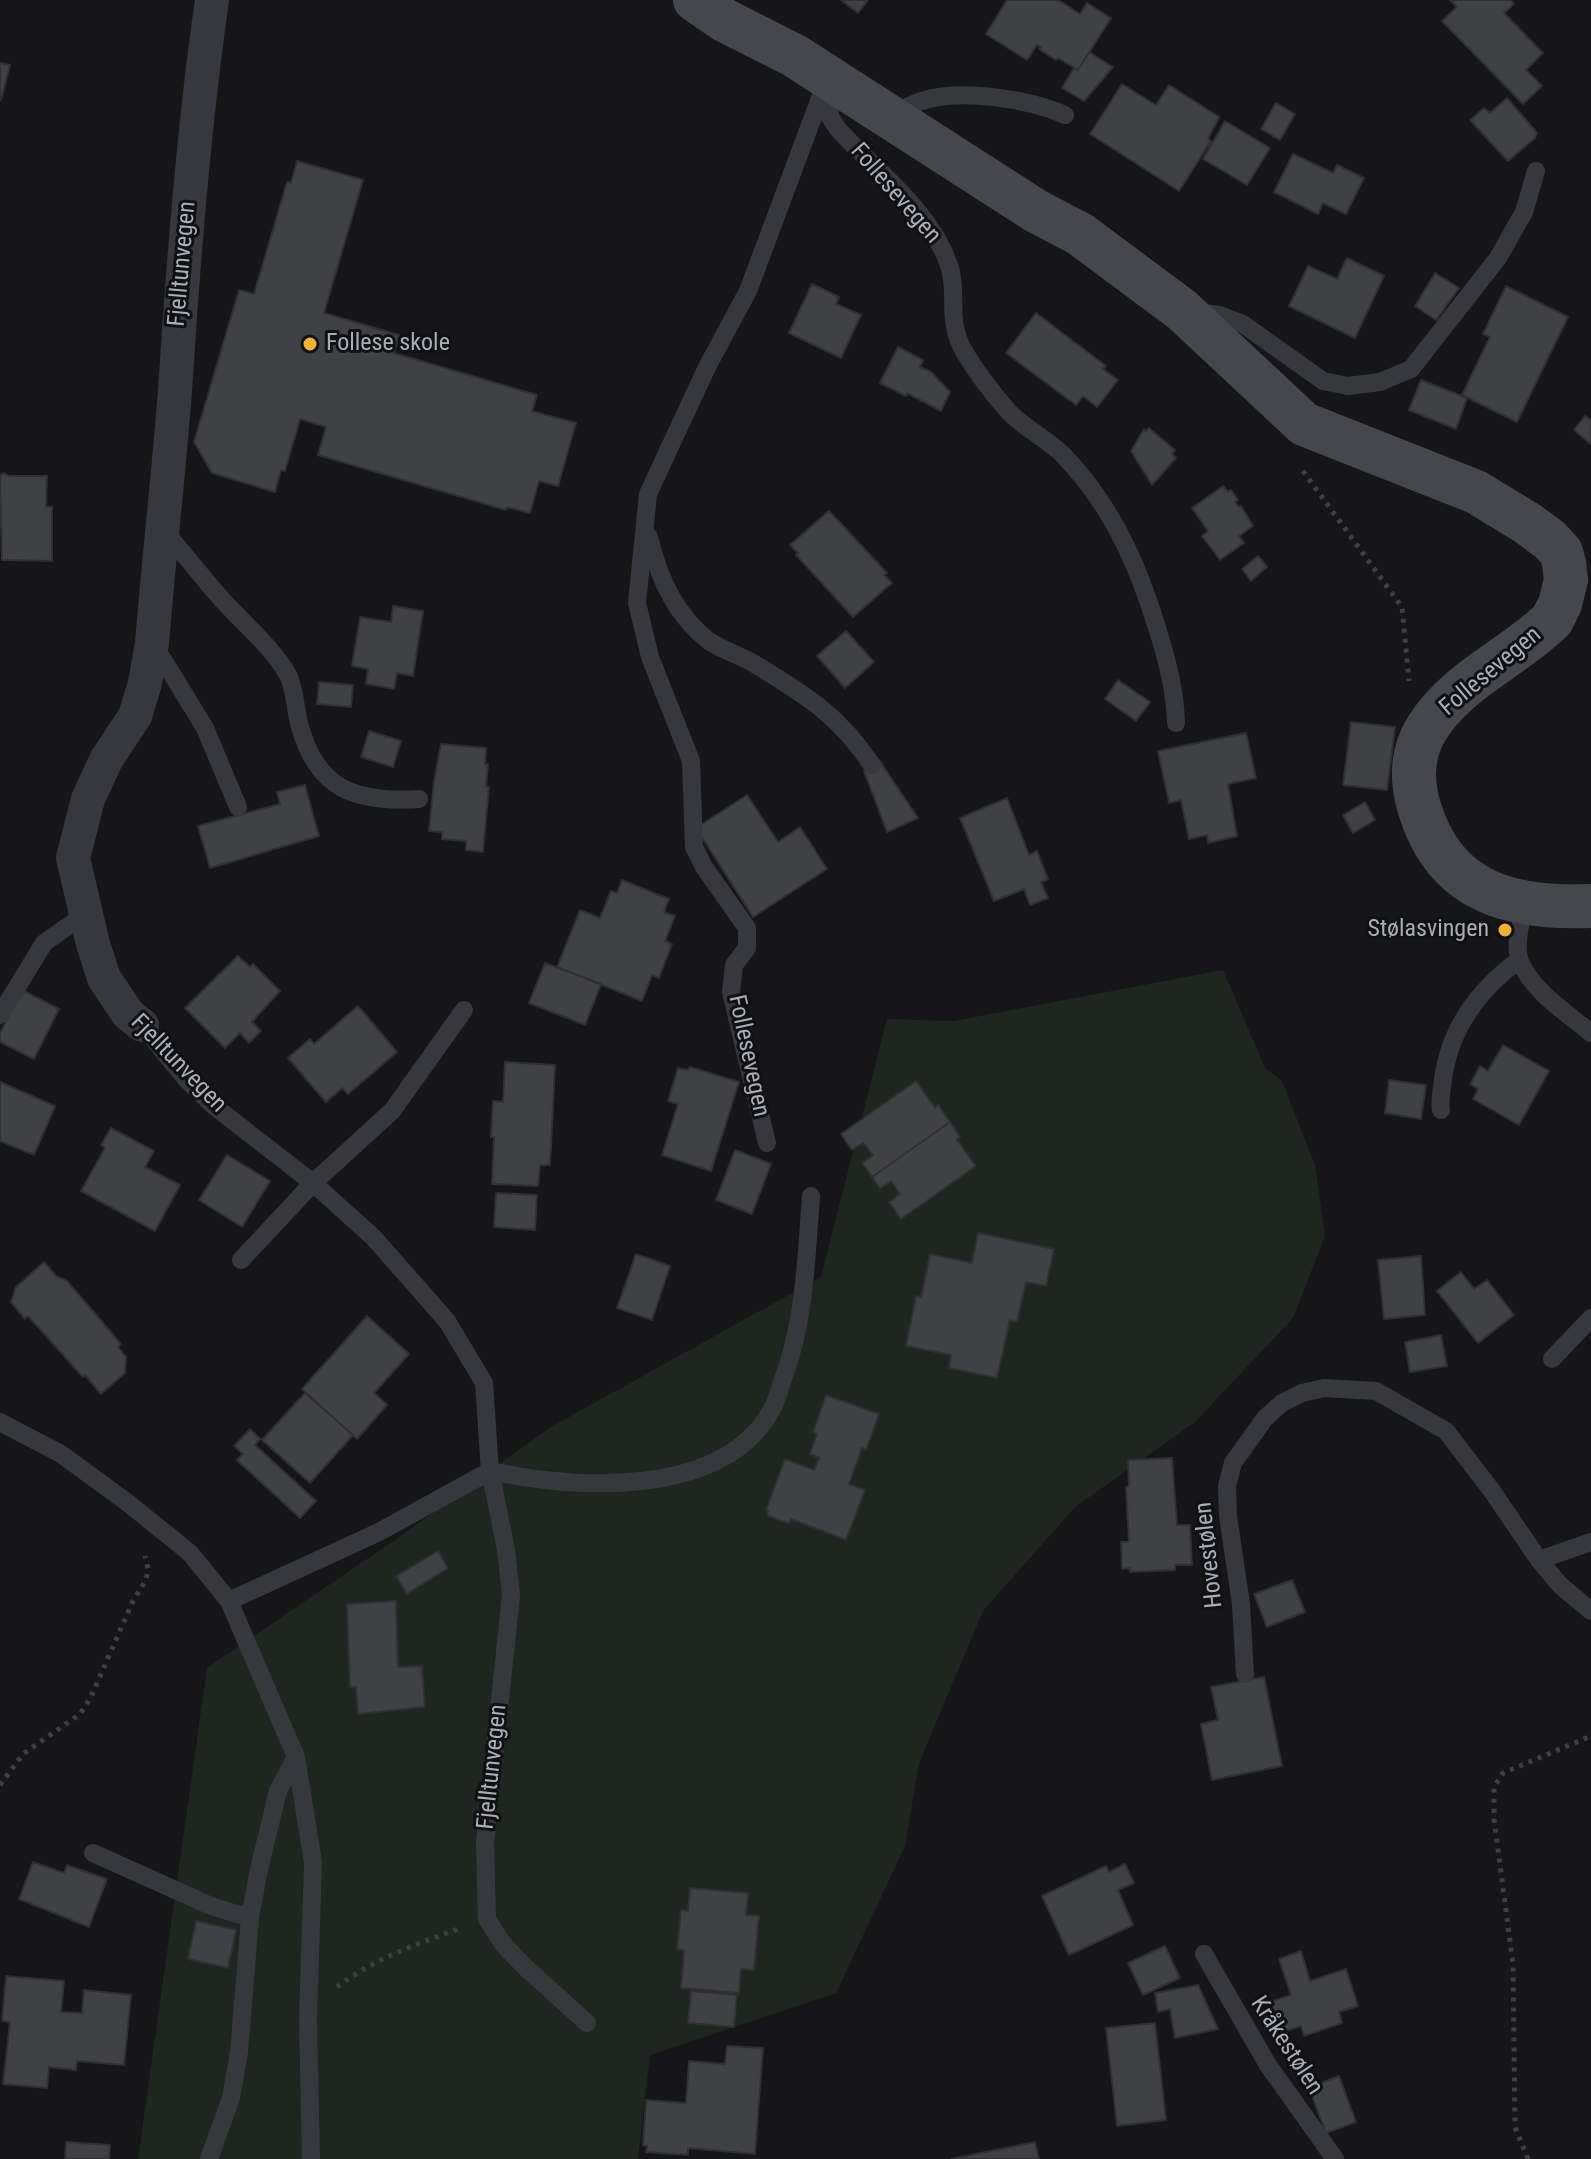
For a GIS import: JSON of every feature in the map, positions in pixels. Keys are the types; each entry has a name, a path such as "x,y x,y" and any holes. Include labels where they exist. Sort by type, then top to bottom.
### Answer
{"main road":[{"name":"Follesevegen","path":"695,0 724,20 795,56 1036,211 1080,234 1182,310 1304,424 1476,492 1550,540 1561,552 1566,580 1552,620 1447,703 1426,729 1416,753 1412,776 1429,835 1442,856 1471,883 1494,895 1525,905 1591,906"}],"street":[{"name":"Fjelltunvegen","path":"142,1025 128,1014 104,978 73,858 88,799 106,760 135,716 152,643 176,376 184,239 212,0"}],"lane":[{"name":"Follesevegen","path":"767,1143 731,992 734,965 747,948 747,928 704,867 694,847 691,761 650,657 637,603 648,494 707,367 748,291 828,77"},
{"name":"Follesevegen","path":"828,77 830,117 838,129 915,209 943,247 951,269 952,313 958,339 966,355 1010,413 1064,456 1125,539 1147,595 1173,682 1176,723"},
{"path":"888,116 925,100 948,96 1016,99 1065,115"},
{"name":"Follesevegen","path":"1182,310 1219,315 1243,324 1323,381 1348,386 1380,382 1411,369 1498,258 1524,212 1536,171"},
{"name":"Follesevegen","path":"644,519 653,558 670,596 689,621 710,641 750,661 814,702 853,736 872,765"},
{"path":"162,529 289,675 300,726 310,752 326,775 343,790 362,798 384,802 419,799"},
{"path":"152,643 205,728 238,807"},
{"path":"1525,905 1520,927 1519,960 1536,986 1591,1033"},
{"path":"0,1015 44,943 85,914"},
{"path":"1441,1110 1445,1062 1452,1039 1469,1009 1488,986 1519,960"},
{"path":"241,1260 313,1183 392,1111 464,1010"},
{"name":"Fjelltunvegen","path":"142,1025 186,1079 214,1106 313,1183 388,1254 447,1321 484,1383 490,1471 506,1549 511,1595 485,1843 487,1919"},
{"path":"229,1601 379,1532 490,1471 530,1479 572,1482 665,1477 700,1470 725,1458 749,1439 771,1411 789,1364 803,1310 811,1196"},
{"path":"1552,1359 1591,1318"},
{"name":"Hovestølen","path":"1245,1674 1241,1604 1228,1516 1227,1486 1233,1463 1265,1418 1282,1403 1302,1393 1324,1388 1376,1391 1446,1431 1539,1560 1560,1585 1591,1611"},
{"path":"0,1422 61,1454 190,1553 229,1601 296,1757 313,1862 308,2009 311,2159"},
{"path":"1539,1560 1591,1542"},
{"path":"209,2159 231,2098 239,2052 250,1918 278,1791 296,1757"},
{"path":"93,1853 211,1906 250,1918"},
{"path":"487,1919 503,1944 525,1967 587,2023"},
{"name":"Kråkestølen","path":"1204,1954 1268,2065 1335,2159"}],"path":[{"path":"1297,463 1402,607 1408,653 1410,716 1426,729"},
{"path":"0,1785 23,1754 80,1714 90,1699 133,1601 146,1580 147,1560 132,1528 140,1512"},
{"path":"1528,2159 1515,2127 1513,1964 1494,1819 1494,1787 1503,1773 1591,1736"},
{"path":"308,2009 356,1972 394,1952 487,1919"}],"shaded area":[{"path":"1223,970 1265,1068 1282,1081 1315,1165 1325,1236 1293,1318 1195,1422 1075,1507 983,1611 919,1763 905,1846 836,1993 650,2055 638,2159 138,2159 207,1668 395,1540 549,1428 821,1277 887,1019 954,1021"}],"building":[{"path":"841,0 868,0 858,13"},
{"path":"1007,0 1058,0 1080,14 1087,3 1111,18 1078,70 1058,58 1056,60 1037,45 1027,60 986,34"},
{"path":"1450,0 1511,0 1514,4 1504,13 1543,53 1526,70 1542,86 1523,104 1442,21 1457,7"},
{"path":"1089,52 1113,67 1084,101 1062,88 1074,68 1078,70"},
{"path":"0,63 10,65 1,100 0,100"},
{"path":"1122,84 1156,105 1169,85 1219,117 1208,139 1211,141 1179,191 1090,134"},
{"path":"1507,98 1537,133 1508,161 1470,120 1484,108 1490,113"},
{"path":"1276,103 1295,114 1280,140 1261,129"},
{"path":"1225,121 1270,148 1247,185 1203,159"},
{"path":"1293,154 1333,173 1337,165 1364,178 1346,214 1323,203 1318,214 1274,192"},
{"name":"Follese skole","path":"297,161 363,180 324,313 399,335 394,353 537,395 532,411 576,423 558,486 539,481 530,513 507,507 506,510 318,455 326,427 300,419 285,471 281,470 275,492 212,473 194,442 239,290 254,294 287,182 291,183"},
{"path":"1347,258 1384,276 1355,338 1289,306 1308,266 1337,279"},
{"path":"1435,273 1459,288 1436,320 1415,306"},
{"path":"812,284 839,297 836,304 861,315 841,358 789,333"},
{"path":"1506,286 1568,317 1517,422 1462,395 1490,337 1483,334"},
{"path":"1036,313 1106,366 1103,369 1118,380 1097,407 1083,396 1076,405 1006,353"},
{"path":"898,347 923,360 920,367 931,372 950,392 941,411 880,383"},
{"path":"1421,380 1467,398 1456,429 1409,410"},
{"path":"1585,416 1591,420 1591,444 1574,430"},
{"path":"1149,428 1175,450 1172,454 1176,458 1152,485 1131,451 1144,429"},
{"path":"4,473 9,476 47,476 46,507 52,507 52,561 2,560 0,475"},
{"path":"1223,486 1228,492 1231,490 1238,500 1235,502 1253,526 1239,536 1244,543 1220,560 1202,536 1208,531 1192,508"},
{"path":"829,511 887,573 884,575 892,583 853,617 790,545"},
{"path":"1258,556 1267,567 1251,581 1242,569"},
{"path":"393,606 423,611 413,676 397,673 394,689 366,684 368,669 352,666 360,617 391,622"},
{"path":"846,631 874,662 845,688 817,656"},
{"path":"1118,680 1150,702 1136,721 1105,699"},
{"path":"319,682 353,685 351,707 317,704"},
{"path":"1351,722 1395,727 1387,790 1343,785"},
{"path":"369,731 401,741 393,767 361,757"},
{"path":"1246,733 1256,778 1228,784 1237,836 1208,843 1207,835 1189,839 1181,800 1169,803 1158,751"},
{"path":"441,744 486,748 486,787 489,787 483,852 466,850 466,841 442,839 442,832 429,831"},
{"path":"879,760 918,818 887,832 864,771"},
{"path":"305,785 319,836 210,868 198,826 280,804 277,792"},
{"path":"747,795 778,842 800,827 827,869 753,917 696,828"},
{"path":"1007,798 1029,855 1037,851 1048,879 1041,882 1048,898 1030,905 1024,889 994,901 960,818"},
{"path":"1365,802 1375,820 1353,833 1343,815"},
{"path":"622,880 669,899 664,912 675,916 665,941 672,944 659,978 652,975 642,1001 557,967 580,910 600,918 611,891 617,893"},
{"path":"238,956 250,967 253,964 280,991 252,1022 261,1031 249,1043 240,1033 225,1048 185,1008"},
{"path":"545,963 601,984 585,1025 529,1003"},
{"path":"22,990 59,1009 34,1059 0,1042 0,1033"},
{"path":"358,1006 397,1052 348,1094 342,1088 326,1102 288,1058 310,1039 314,1044"},
{"path":"1503,1045 1549,1071 1519,1125 1473,1099 1478,1089 1470,1084 1480,1066 1488,1071"},
{"path":"505,1062 555,1065 550,1165 540,1165 538,1186 492,1184 493,1101 503,1102"},
{"path":"690,1067 739,1082 711,1171 662,1155 678,1104 668,1101 678,1068 688,1070"},
{"path":"1389,1080 1426,1085 1421,1119 1385,1113"},
{"path":"916,1081 935,1108 938,1105 950,1122 872,1177 862,1163 873,1155 863,1143 852,1150 841,1134"},
{"path":"0,1082 55,1106 34,1155 0,1141"},
{"path":"950,1122 960,1137 957,1140 976,1166 901,1219 889,1202 900,1194 891,1181 880,1189 872,1177"},
{"path":"111,1128 154,1151 145,1167 180,1185 155,1231 81,1191 105,1148 101,1145"},
{"path":"735,1150 771,1164 752,1214 716,1200"},
{"path":"227,1155 270,1181 242,1227 199,1200"},
{"path":"496,1193 537,1195 535,1230 494,1227"},
{"path":"978,1233 1054,1249 1046,1286 1026,1282 1017,1322 1010,1320 997,1378 949,1368 951,1355 906,1346 916,1296 921,1297 930,1254 972,1263"},
{"path":"636,1254 670,1266 652,1320 617,1308"},
{"path":"1421,1256 1425,1315 1384,1319 1378,1260"},
{"path":"44,1262 56,1276 67,1281 121,1344 118,1347 126,1357 125,1373 101,1394 11,1302 16,1287"},
{"path":"1461,1272 1474,1289 1487,1280 1514,1315 1478,1343 1437,1291"},
{"path":"367,1316 409,1354 374,1393 387,1405 357,1439 302,1389"},
{"path":"1441,1335 1447,1366 1410,1372 1405,1342"},
{"path":"305,1393 353,1435 310,1483 262,1440"},
{"path":"826,1395 879,1414 849,1484 865,1490 846,1540 791,1519 789,1524 767,1515 766,1510 785,1459 814,1470 819,1458 810,1454 817,1434 813,1432"},
{"path":"250,1429 260,1439 255,1445 316,1501 300,1518 237,1460 243,1454 234,1446"},
{"path":"1172,1458 1177,1525 1190,1525 1192,1565 1175,1565 1175,1570 1130,1572 1130,1568 1122,1569 1121,1542 1129,1542 1128,1460"},
{"path":"438,1551 448,1568 407,1594 396,1576"},
{"path":"1292,1580 1305,1612 1267,1627 1254,1594"},
{"path":"396,1601 398,1667 422,1666 425,1707 358,1714 356,1687 350,1687 347,1604"},
{"path":"1264,1677 1282,1766 1212,1780 1201,1724 1218,1720 1211,1687"},
{"path":"33,1862 64,1873 67,1865 107,1879 89,1927 19,1899"},
{"path":"1125,1864 1134,1883 1118,1890 1133,1925 1069,1955 1042,1896 1106,1866 1109,1872"},
{"path":"690,1888 748,1893 746,1915 759,1916 754,1970 741,1969 739,1993 681,1988 684,1950 677,1949 681,1910 688,1911"},
{"path":"196,1921 236,1930 228,1968 188,1959"},
{"path":"1165,1946 1180,1978 1143,1995 1128,1963"},
{"path":"1301,1951 1310,1981 1346,1969 1358,2006 1339,2012 1342,2023 1304,2036 1301,2026 1280,2033 1270,2002 1291,1995 1279,1959"},
{"path":"6,1976 64,1981 61,2012 82,2013 84,1990 131,1995 124,2065 77,2061 76,2070 49,2067 47,2088 3,2084 10,2022 2,2021"},
{"path":"1198,1985 1218,2029 1175,2038 1170,2009 1158,2012 1155,1993"},
{"path":"691,1991 737,1995 734,2027 688,2023"},
{"path":"1155,2023 1166,2120 1117,2126 1106,2028"},
{"path":"727,2046 763,2048 755,2154 688,2148 688,2155 646,2152 647,2146 643,2145 646,2100 686,2103 689,2061 725,2064"},
{"path":"1339,2076 1356,2122 1326,2133 1309,2088"},
{"path":"66,2142 110,2145 109,2159 65,2159"},
{"path":"1035,2142 1039,2159 951,2159"}],"place":[{"name":"Follese skole","path":"310,344"},
{"name":"Stølasvingen","path":"1505,930"}]}
